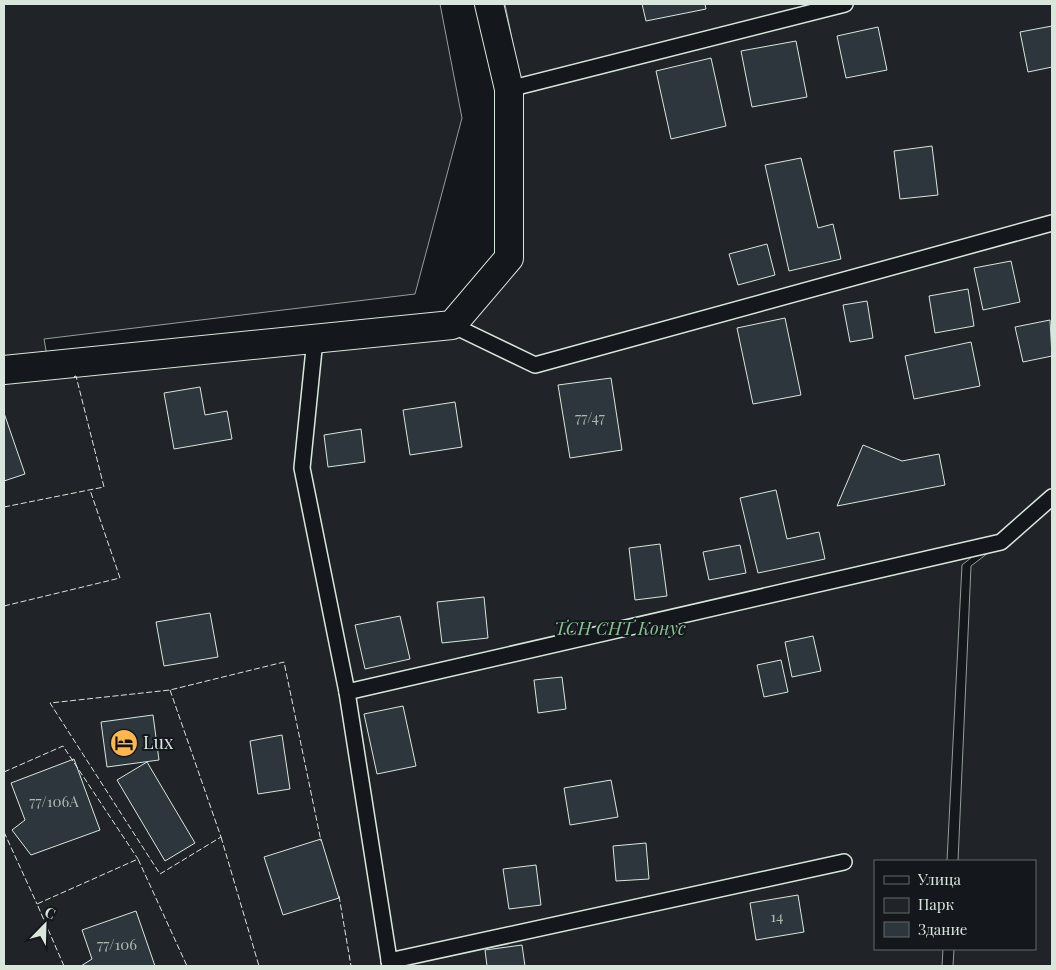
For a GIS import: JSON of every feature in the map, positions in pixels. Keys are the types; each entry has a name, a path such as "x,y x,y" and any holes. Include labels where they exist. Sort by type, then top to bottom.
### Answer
{"street":[{"path":"4,370 452,325 509,258 509,90 489,4"}],"lane":[{"path":"509,90 845,4"},
{"path":"452,325 535,366 1052,223"},
{"path":"315,339 302,468 347,692 389,964 844,862"},
{"path":"347,692 1001,542 1052,497"}],"green space":[{"name":"ТСН СНТ Конус","path":"4,4 440,4 462,118 415,294 44,339 47,356 451,336 523,258 519,74 505,4 1052,4 1052,493 962,565 947,860 874,860 874,950 943,950 942,966 4,966"},
{"path":"1052,504 1052,966 953,966 954,950 1036,950 1036,860 958,860 971,566"}],"building":[{"path":"642,4 705,4 706,9 646,21"},
{"path":"1052,26 1052,67 1028,72 1020,32"},
{"path":"878,27 887,70 846,78 837,36"},
{"path":"796,41 807,97 752,107 741,51"},
{"path":"711,58 726,126 671,139 656,71"},
{"path":"932,146 938,195 900,199 894,151"},
{"path":"801,158 818,228 833,224 841,259 789,271 765,165"},
{"path":"767,244 775,275 738,285 729,254"},
{"path":"1011,261 1020,302 983,310 974,268"},
{"path":"968,289 974,326 935,333 929,296"},
{"path":"867,301 873,338 850,342 843,305"},
{"path":"785,318 801,395 753,404 737,328"},
{"path":"1050,320 1052,356 1023,362 1015,327"},
{"path":"971,342 980,386 914,399 905,356"},
{"path":"611,378 622,450 570,458 558,385"},
{"path":"200,387 205,415 227,411 232,439 174,449 164,393"},
{"path":"455,402 462,447 410,455 403,410"},
{"path":"4,413 25,474 4,481"},
{"path":"361,429 365,462 328,467 324,435"},
{"path":"863,445 902,461 939,454 945,485 837,506"},
{"path":"776,490 787,539 819,532 825,559 758,573 740,498"},
{"path":"660,544 667,596 635,600 629,548"},
{"path":"740,545 746,573 709,580 703,552"},
{"path":"484,597 488,638 442,643 437,602"},
{"path":"210,613 218,657 164,666 156,622"},
{"path":"400,616 410,659 365,669 355,625"},
{"path":"813,636 821,671 792,677 785,642"},
{"path":"781,660 788,692 764,697 757,665"},
{"path":"562,677 566,709 538,713 534,680"},
{"path":"403,706 416,766 377,774 364,714"},
{"path":"153,715 159,760 107,767 101,722"},
{"path":"282,735 290,789 258,794 250,741"},
{"path":"74,759 100,830 31,855 12,830 25,820 11,783"},
{"path":"147,762 195,843 165,861 117,780"},
{"path":"611,780 618,817 570,825 564,788"},
{"path":"321,839 339,898 283,915 264,857"},
{"path":"646,843 649,879 616,881 613,846"},
{"path":"536,865 541,905 509,909 503,869"},
{"path":"798,895 804,932 756,940 750,903"},
{"path":"136,911 155,966 81,966 92,959 82,930"},
{"path":"522,945 525,966 487,966 485,950"}],"fence":[{"path":"4,507 104,487 76,376 73,377"},
{"path":"4,606 120,578 90,490"},
{"path":"170,690 221,837 160,874 50,703 170,690 284,662 321,841"},
{"path":"4,772 63,746 138,859"},
{"path":"4,832 37,904"},
{"path":"221,837 259,966"},
{"path":"64,966 37,904 138,859 187,966"},
{"path":"339,896 351,966"}],"place":[{"name":"Lux","path":"124,743"}]}
